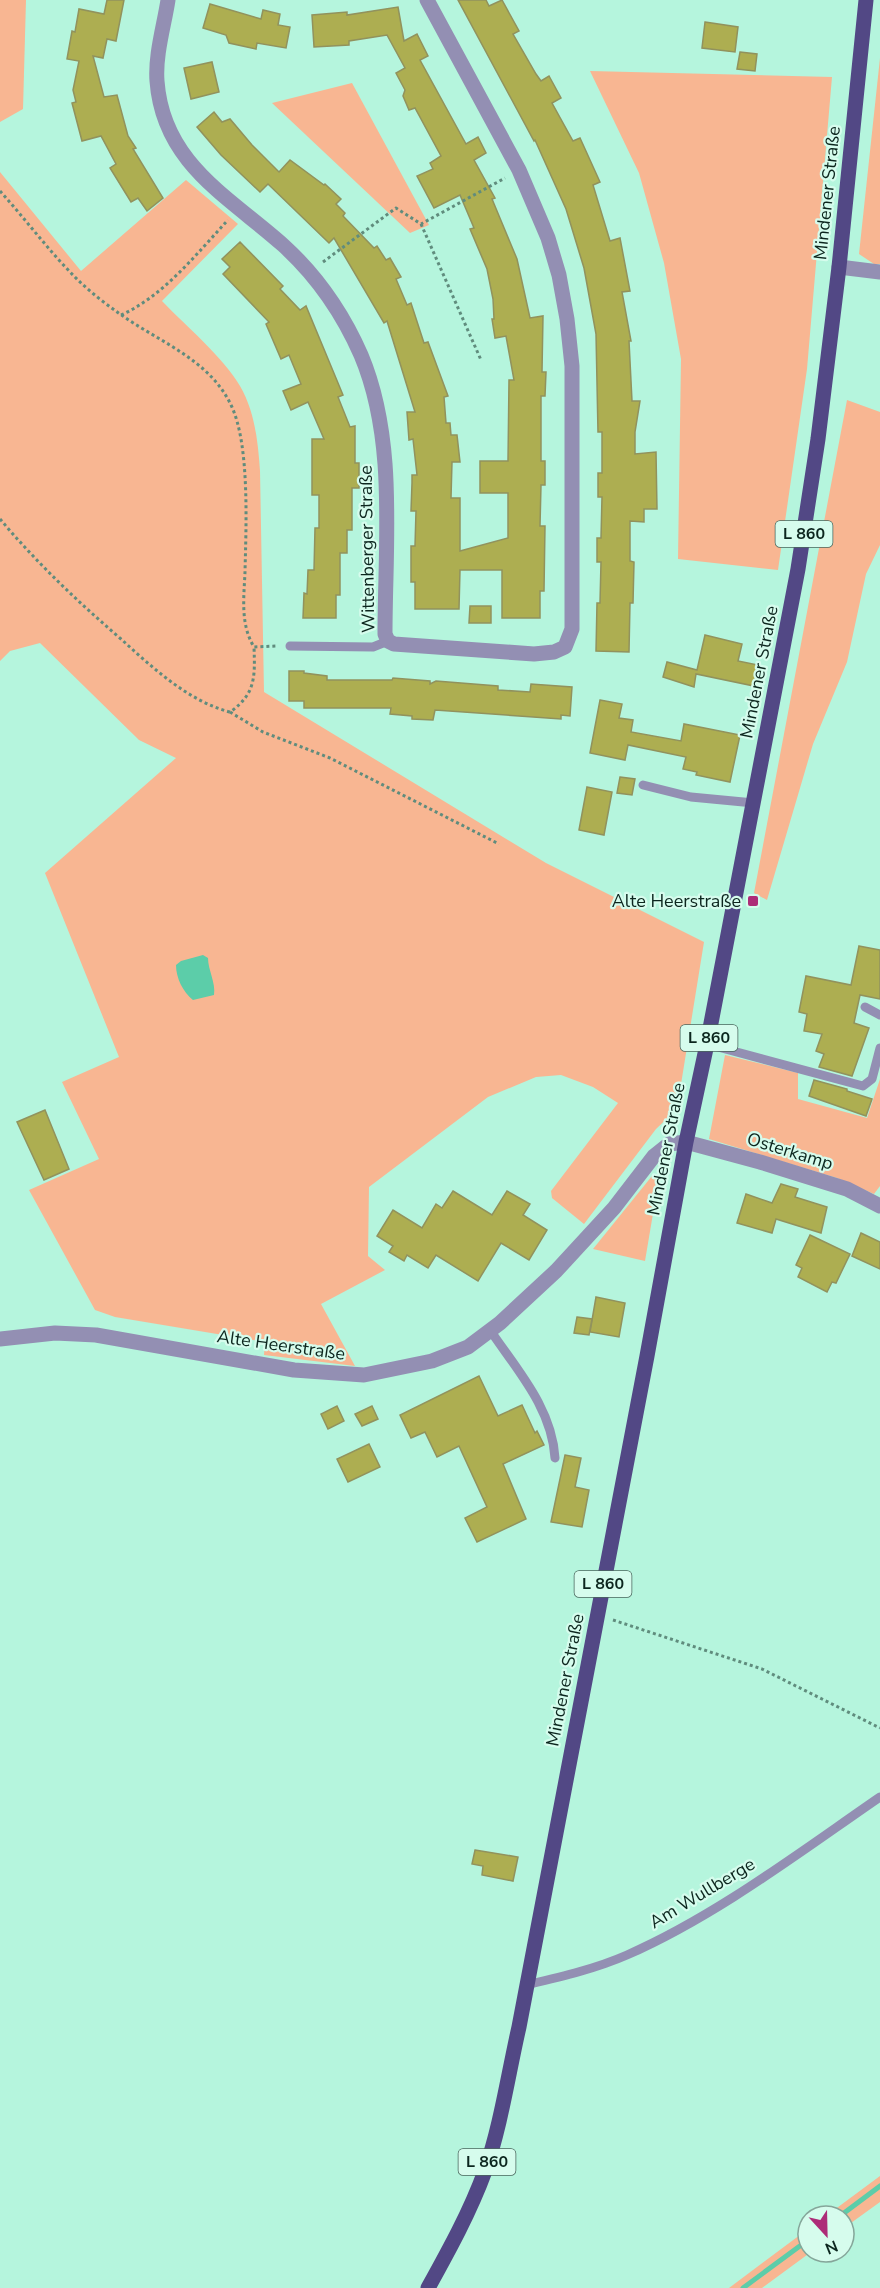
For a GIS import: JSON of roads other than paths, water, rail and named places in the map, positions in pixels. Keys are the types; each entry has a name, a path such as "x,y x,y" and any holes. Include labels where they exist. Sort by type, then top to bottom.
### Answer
{"main road":[{"name":"Mindener Straße","path":"428,2288 469,2210 485,2170 497,2130 645,1367 686,1142 754,803 798,569 818,439 839,267 866,0"}],"street":[{"name":"Wittenberger Straße","path":"168,0 157,80 161,104 174,141 185,158 202,176 283,246 310,273 329,298 361,355 380,417 384,450 385,634 388,641 394,644 534,654 554,652 565,647 572,629 572,366 567,319 548,238 519,170 427,0"},
{"path":"839,267 880,272"},
{"name":"Osterkamp","path":"686,1142 847,1189 880,1206"},
{"name":"Alte Heerstraße","path":"0,1339 55,1333 96,1335 294,1370 364,1375 432,1361 468,1347 535,1292 586,1240 654,1156 669,1144 686,1142"}],"lane":[{"path":"290,646 373,647 388,641"},
{"path":"643,785 691,797 754,803"},
{"path":"865,1007 880,1014"},
{"path":"707,1044 863,1086 872,1079 880,1048"},
{"path":"490,1330 540,1405 554,1440 555,1458"},
{"name":"Am Wullberge","path":"526,1985 595,1967 627,1955 670,1933 748,1887 880,1797"}],"waterway":[{"path":"856,2204 880,2186"},
{"path":"743,2288 796,2249"}],"place":[{"name":"Alte Heerstraße","path":"753,901"}]}
